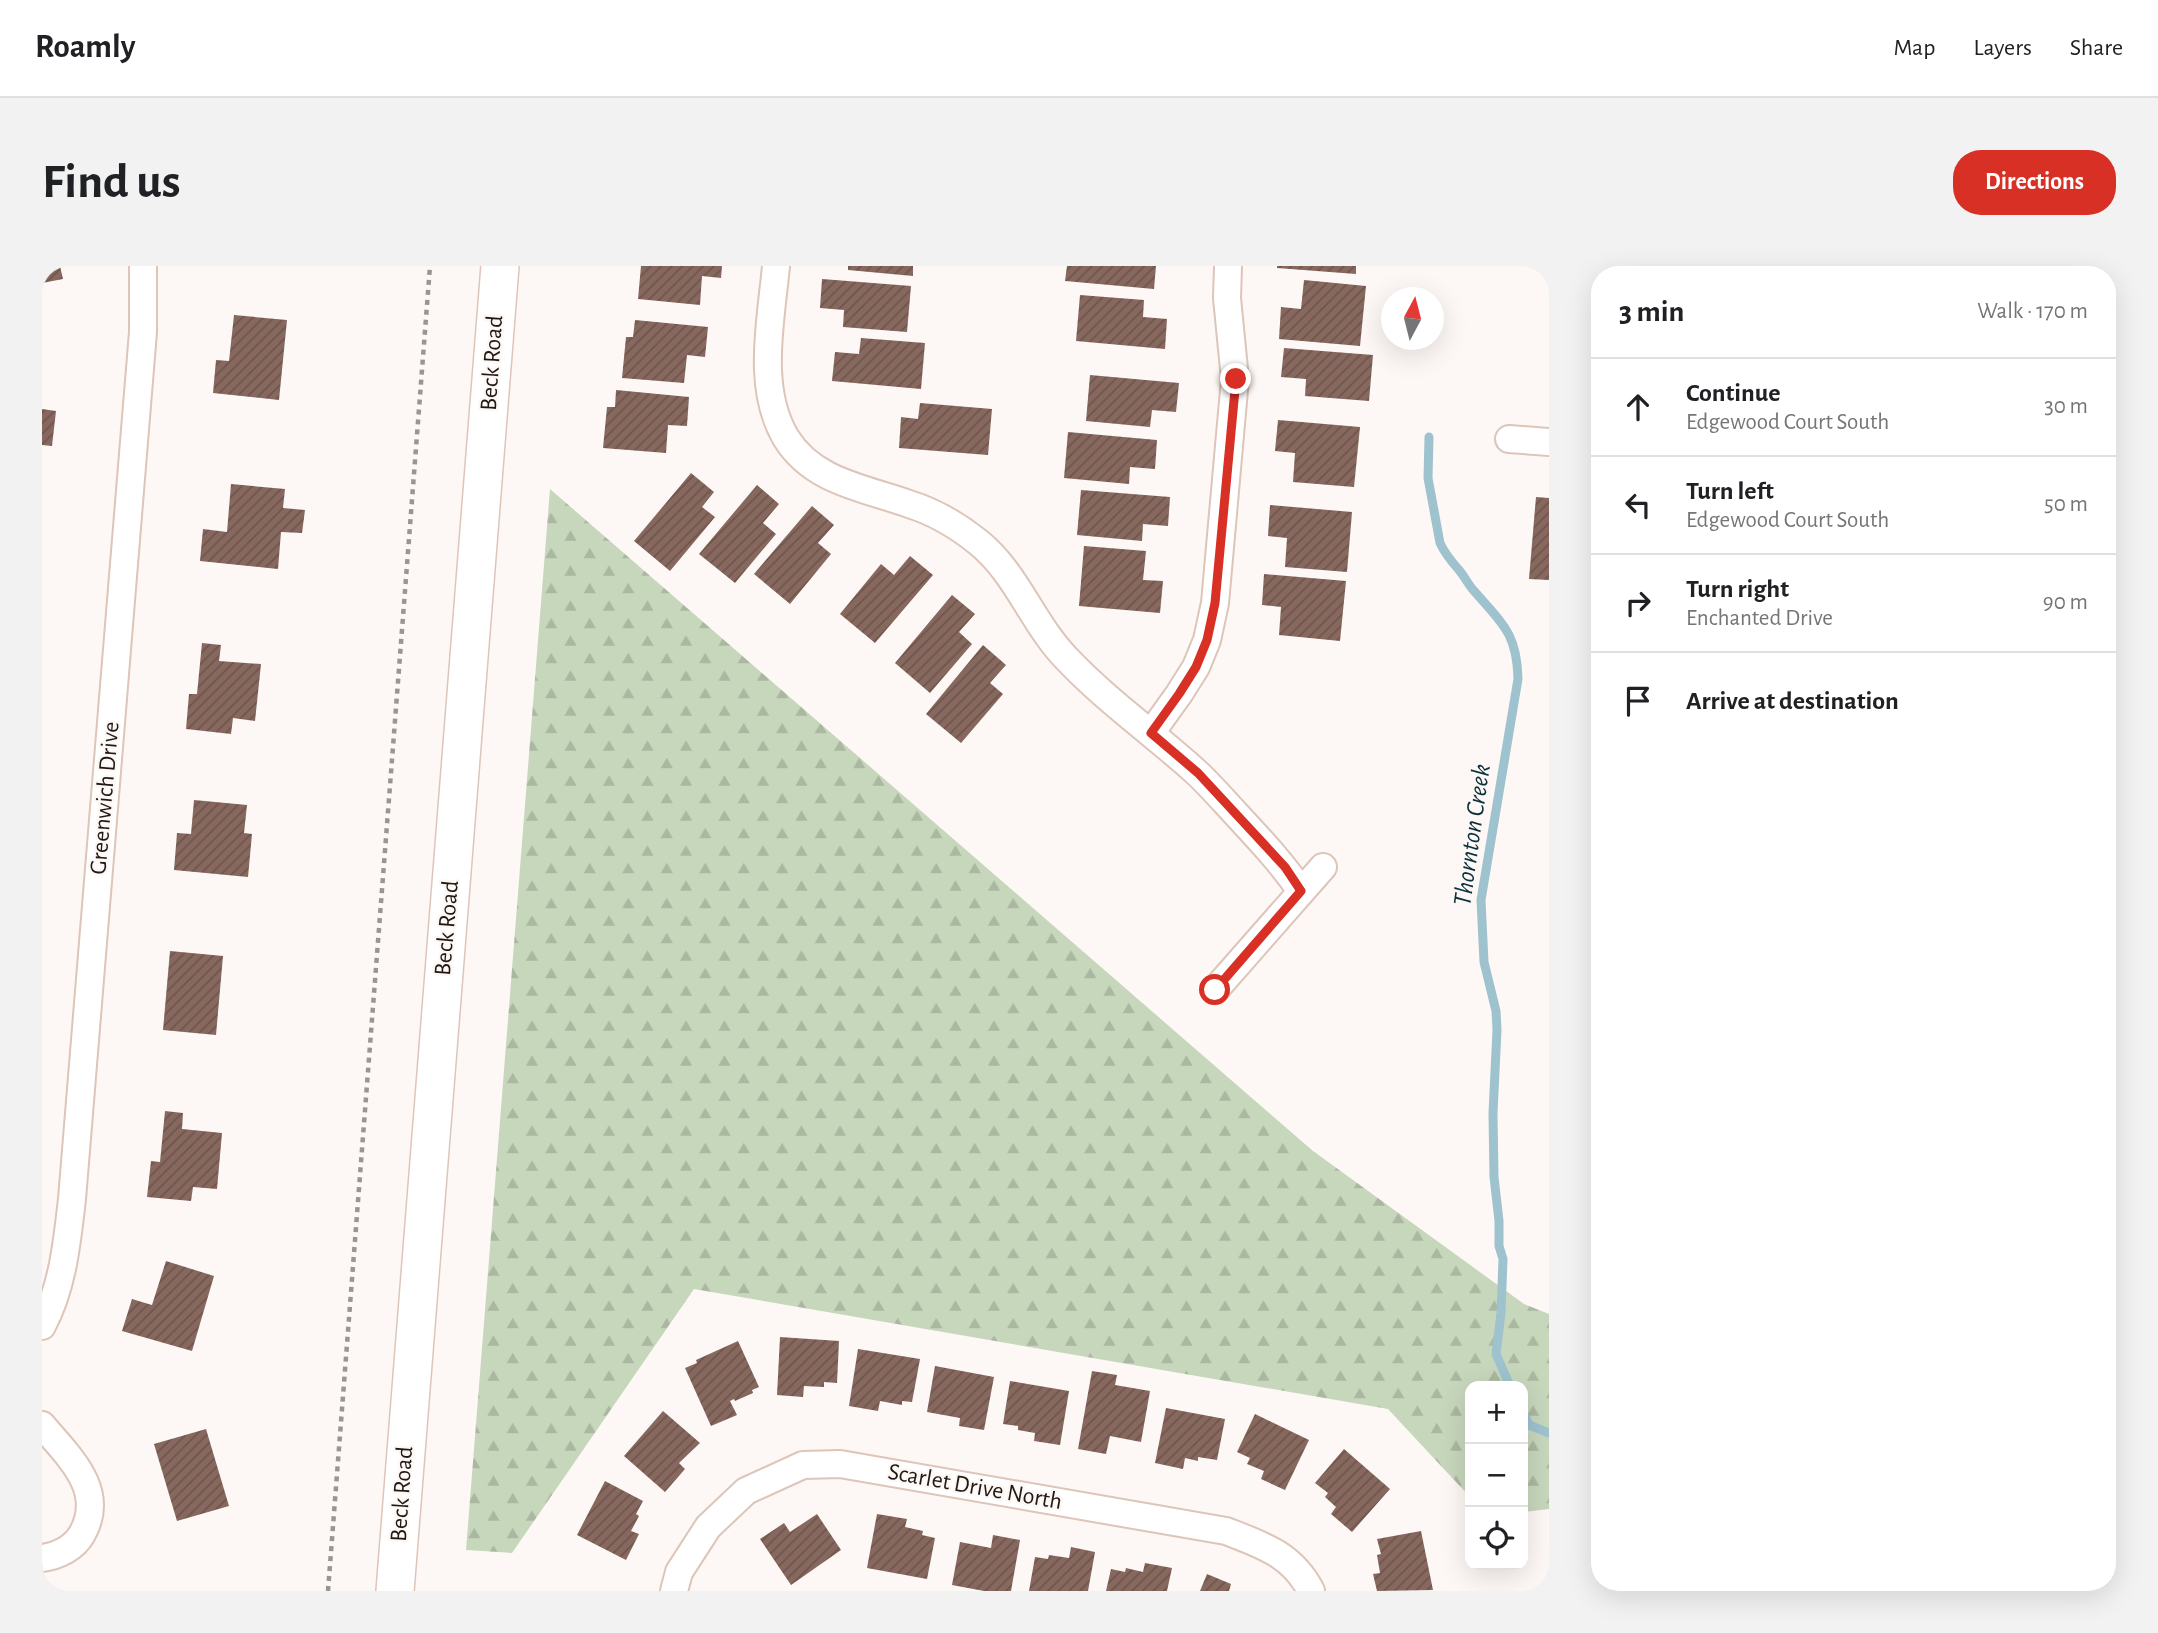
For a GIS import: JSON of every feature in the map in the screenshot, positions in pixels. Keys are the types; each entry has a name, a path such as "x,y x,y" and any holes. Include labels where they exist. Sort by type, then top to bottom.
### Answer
{"main road":[{"name":"Beck Road","path":"395,1591 500,266"}],"street":[{"name":"Greenwich Drive","path":"42,1326 51,1310 62,1272 72,1199 142,346 143,266"},
{"path":"776,266 768,379 774,411 787,439 826,476 855,488 912,504 951,522 981,544 1002,566 1066,659 1198,773 1285,867 1301,891"},
{"path":"1151,733 1196,667 1207,640 1215,603 1236,379 1227,298 1228,266"},
{"path":"1509,439 1549,442"},
{"path":"1215,990 1323,867"},
{"path":"42,1424 83,1476 91,1503 87,1525 80,1538 54,1557 42,1558"},
{"name":"Scarlet Drive North","path":"674,1591 679,1572 708,1527 746,1491 803,1465 841,1464 1226,1531 1272,1549 1303,1574 1311,1591"}],"path":[{"path":"328,1591 430,266"}],"green space":[{"path":"550,489 1313,1151 1524,1304 1549,1314 1549,1509 1528,1511 1528,1381 1465,1381 1465,1492 1388,1409 694,1289 512,1553 466,1550"}],"building":[{"path":"42,266 60,266 63,279 42,283"},
{"path":"641,266 722,266 721,278 702,276 700,305 638,299"},
{"path":"848,266 913,266 913,276 848,270"},
{"path":"1067,266 1156,266 1154,289 1065,281"},
{"path":"1356,266 1356,274 1277,268"},
{"path":"822,279 911,286 907,332 843,327 844,310 820,308"},
{"path":"1304,280 1366,286 1360,346 1279,339 1281,307 1301,309"},
{"path":"1080,295 1144,300 1143,317 1167,319 1165,349 1076,341"},
{"path":"234,315 287,320 279,400 213,393 216,360 229,361"},
{"path":"635,320 708,327 705,357 687,355 684,383 622,378 626,337 633,337"},
{"path":"861,338 925,343 921,389 832,381 835,352 859,354"},
{"path":"1284,348 1373,355 1369,401 1305,396 1306,379 1281,377"},
{"path":"1090,375 1179,383 1176,412 1152,410 1150,427 1086,421"},
{"path":"616,390 689,397 687,426 668,425 666,453 603,448 607,407 615,407"},
{"path":"920,403 992,409 988,455 899,448 901,417 918,419"},
{"path":"42,409 56,411 52,446 42,445"},
{"path":"1278,420 1360,427 1354,487 1293,482 1295,453 1275,451"},
{"path":"1068,432 1157,440 1155,469 1130,467 1129,484 1064,478"},
{"path":"691,473 714,492 702,507 715,517 670,571 634,541"},
{"path":"231,484 285,489 283,508 305,510 302,533 281,532 278,569 200,561 203,529 227,532"},
{"path":"757,485 779,504 763,523 776,534 735,583 699,554"},
{"path":"1081,490 1170,497 1168,526 1143,524 1142,541 1077,535"},
{"path":"1536,497 1549,498 1549,580 1529,579"},
{"path":"1270,505 1352,512 1347,572 1285,567 1287,538 1268,536"},
{"path":"812,506 834,525 818,543 831,554 790,604 754,574"},
{"path":"1084,546 1146,551 1143,580 1163,581 1160,613 1079,606"},
{"path":"910,556 933,575 875,643 840,614 881,564 894,575"},
{"path":"1264,574 1346,581 1340,641 1279,635 1281,607 1262,605"},
{"path":"952,595 975,614 959,632 972,644 930,693 895,663"},
{"path":"202,643 221,645 219,661 261,664 255,721 233,718 231,734 186,729 189,694 197,694"},
{"path":"983,645 1006,665 990,683 1003,694 961,743 926,714"},
{"path":"194,800 247,805 244,833 252,834 248,877 174,870 177,833 191,834"},
{"path":"170,951 223,956 216,1035 163,1030"},
{"path":"165,1111 183,1113 182,1129 222,1133 217,1189 193,1187 191,1201 147,1197 151,1161 160,1162"},
{"path":"166,1261 214,1276 192,1351 122,1331 132,1299 152,1305"},
{"path":"780,1337 839,1341 837,1383 824,1382 824,1387 804,1386 803,1397 777,1395"},
{"path":"738,1341 759,1387 752,1390 753,1393 730,1401 737,1415 711,1426 685,1368 697,1363 696,1360"},
{"path":"858,1349 920,1359 912,1402 902,1401 902,1405 880,1401 878,1411 849,1406"},
{"path":"935,1366 994,1377 984,1430 959,1426 960,1418 927,1412"},
{"path":"1092,1371 1117,1375 1115,1385 1150,1391 1141,1442 1110,1436 1106,1454 1078,1449"},
{"path":"1010,1381 1069,1391 1060,1445 1034,1441 1035,1433 1018,1430 1018,1426 1003,1424"},
{"path":"1166,1408 1225,1419 1217,1460 1198,1457 1198,1461 1185,1458 1183,1469 1155,1463"},
{"path":"663,1411 700,1443 679,1463 685,1469 665,1492 624,1456"},
{"path":"1255,1414 1309,1440 1285,1490 1261,1479 1264,1471 1247,1464 1250,1458 1237,1452"},
{"path":"206,1429 229,1506 177,1521 154,1444"},
{"path":"1344,1449 1390,1489 1352,1532 1331,1514 1336,1507 1325,1497 1328,1493 1315,1483"},
{"path":"605,1481 643,1501 631,1531 639,1534 626,1560 577,1535"},
{"path":"817,1514 841,1550 791,1585 760,1539 784,1523 790,1532"},
{"path":"877,1514 907,1519 905,1527 923,1531 922,1535 935,1538 927,1579 867,1568"},
{"path":"1421,1531 1433,1590 1377,1591 1373,1574 1380,1573 1377,1555 1381,1554 1377,1539"},
{"path":"993,1535 1020,1540 1011,1591 984,1591 952,1585 960,1542 991,1548"},
{"path":"1071,1547 1095,1552 1088,1591 1029,1591 1035,1557 1048,1559 1049,1555 1069,1558"},
{"path":"1145,1563 1172,1568 1167,1591 1106,1591 1111,1569 1125,1572 1126,1568 1143,1572"},
{"path":"1207,1574 1231,1584 1229,1591 1200,1591"}],"waterway":[{"name":"Thornton Creek","path":"1429,437 1428,478 1440,543 1507,631 1517,664 1518,679 1481,900 1484,962 1496,1011 1497,1030 1493,1113 1494,1177 1499,1246 1503,1259 1496,1354 1508,1381"},
{"name":"Thornton Creek","path":"1528,1423 1549,1433"}],"route":[{"path":"1215,990 1301,891 1285,867 1198,773 1151,733 1196,667 1207,640 1215,603 1236,379"}]}
